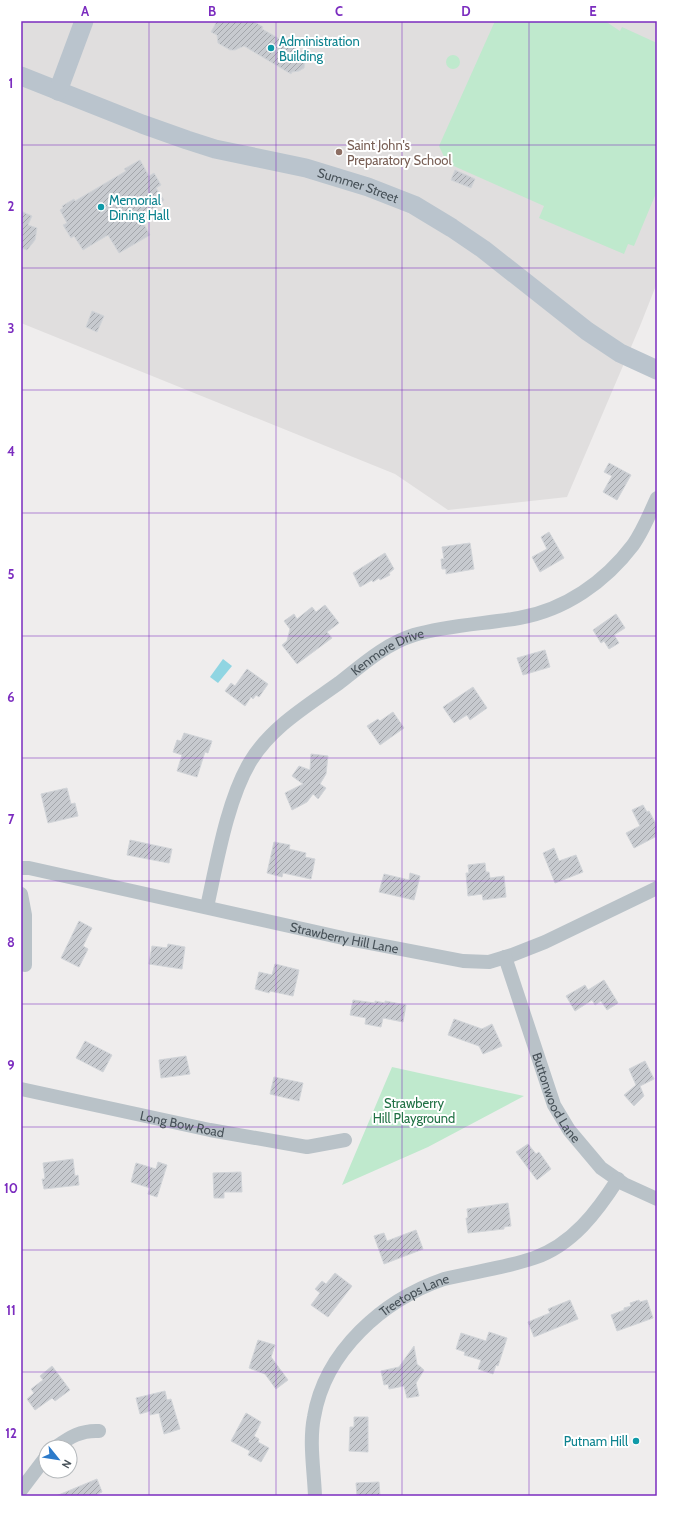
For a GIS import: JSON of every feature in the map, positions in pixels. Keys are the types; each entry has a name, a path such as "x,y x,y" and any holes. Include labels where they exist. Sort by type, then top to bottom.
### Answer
{"street":[{"path":"58,91 84,21"},
{"name":"Summer Street","path":"21,76 187,140 215,149 306,168 368,187 414,206 452,228 483,249 587,331 620,353 657,370"},
{"name":"Kenmore Drive","path":"207,907 225,830 238,786 257,752 275,732 293,716 377,654 412,636 436,629 521,618 554,609 575,597 612,570 633,544 648,518 657,498"},
{"name":"Strawberry Hill Lane","path":"21,868 29,868 343,938 463,961 489,962 545,942 657,888"},
{"path":"21,894 24,915 25,965"},
{"name":"Buttonwood Lane","path":"506,957 554,1105 569,1130 601,1168 624,1184 657,1199"},
{"name":"Long Bow Road","path":"21,1090 210,1130 306,1147 345,1140"},
{"name":"Treetops Lane","path":"315,1496 312,1435 318,1400 323,1385 341,1355 373,1318 400,1299 430,1284 535,1258 559,1246 571,1237 596,1212 618,1179"},
{"path":"68,1439 82,1432 99,1431"},
{"path":"21,1490 38,1468"}],"shaded area":[{"name":"Saint John's Preparatory School","path":"21,21 657,21 657,283 567,497 448,510 395,474 21,323"}],"green space":[{"path":"495,21 605,21 620,31 622,27 657,43 657,191 634,246 628,244 624,254 539,218 544,206 447,163 439,146"},
{"path":"453,55 458,57 460,62 458,67 453,69 448,67 446,62 448,57"},
{"name":"Strawberry Hill Playground","path":"392,1067 524,1096 428,1147 342,1185"}],"water":[{"path":"223,659 232,666 218,683 210,677"}],"building":[{"name":"Administration Building","path":"217,21 253,21 263,27 262,29 303,52 302,55 305,61 304,68 299,71 292,72 291,74 244,46 235,50 230,50 218,43 217,35 211,32"},
{"name":"Memorial Dining Hall","path":"140,160 149,176 154,173 161,185 156,188 164,200 161,202 162,204 140,217 150,235 119,253 108,235 83,250 74,236 71,238 63,225 67,223 60,210 63,208 62,206 74,199 75,201 126,171 124,169"},
{"path":"455,170 475,179 471,188 451,180"},
{"path":"21,211 32,216 28,225 37,228 35,240 27,250 21,248"},
{"path":"92,311 104,316 97,332 86,327"},
{"path":"609,463 631,475 617,500 603,492 612,476 604,472"},
{"path":"549,532 564,558 540,572 532,557 547,549 541,537"},
{"path":"470,543 474,569 446,574 446,569 442,569 441,559 444,559 442,547"},
{"path":"385,553 394,569 389,573 390,575 380,580 379,578 373,582 372,580 360,587 353,573"},
{"path":"325,605 339,623 327,632 332,638 297,664 282,645 287,641 290,629 284,621 294,614 297,619 312,607 316,612"},
{"path":"616,614 625,628 614,635 619,643 609,649 604,641 601,643 593,630"},
{"path":"545,650 550,667 523,675 517,658"},
{"path":"247,669 268,684 259,697 256,695 253,699 251,697 245,706 225,691 231,683 235,686"},
{"path":"473,687 487,708 470,720 467,715 454,723 443,707"},
{"path":"393,712 404,728 380,745 367,726 378,719 380,721"},
{"path":"184,733 212,741 208,753 205,752 197,777 177,771 182,755 173,752 177,740 181,741"},
{"path":"311,754 328,756 326,774 320,784 326,788 318,799 313,794 307,802 292,810 285,793 303,784 292,776 299,766 310,770"},
{"path":"67,788 71,804 75,803 78,816 48,823 41,794"},
{"path":"643,805 647,812 649,811 657,826 657,836 634,848 626,833 640,826 632,810"},
{"path":"130,840 172,849 169,863 127,855"},
{"path":"274,842 290,845 289,849 306,853 305,857 315,859 311,879 283,873 282,877 267,873"},
{"path":"554,848 559,861 576,855 583,872 555,883 543,853"},
{"path":"485,863 486,872 489,872 490,878 504,876 506,897 483,900 482,894 468,896 466,873 469,873 468,865"},
{"path":"410,873 420,876 414,900 379,892 384,874 409,880"},
{"path":"79,921 92,928 83,946 88,949 79,967 61,958"},
{"path":"168,944 185,947 182,969 149,964 152,946 167,948"},
{"path":"275,964 299,970 293,996 270,991 269,993 255,989 259,972 272,975"},
{"path":"604,980 618,1003 607,1010 601,1001 595,1005 592,1000 575,1011 566,996 585,985 588,990"},
{"path":"353,1000 375,1003 375,1001 385,1003 385,1001 406,1005 403,1022 383,1018 381,1027 365,1024 366,1018 350,1015"},
{"path":"454,1019 482,1029 492,1024 502,1046 483,1054 479,1046 448,1035"},
{"path":"85,1041 112,1055 103,1072 76,1058"},
{"path":"186,1056 190,1074 161,1078 159,1060"},
{"path":"645,1061 654,1079 640,1086 644,1096 634,1106 624,1095 636,1085 629,1069"},
{"path":"274,1077 303,1083 299,1101 270,1094"},
{"path":"528,1144 536,1154 539,1152 551,1169 537,1180 516,1152"},
{"path":"73,1159 75,1176 78,1175 79,1185 44,1189 42,1179 45,1179 43,1163"},
{"path":"158,1162 167,1165 157,1197 148,1194 150,1188 131,1182 136,1163 156,1169"},
{"path":"241,1172 242,1192 224,1192 224,1198 214,1198 213,1173"},
{"path":"508,1203 511,1226 504,1227 504,1229 468,1233 466,1218 468,1218 467,1209"},
{"path":"416,1230 423,1249 384,1264 374,1236 384,1233 387,1241"},
{"path":"335,1273 352,1286 328,1317 311,1305 320,1293 315,1289 322,1281 326,1284"},
{"path":"570,1300 578,1319 534,1337 528,1322 550,1313 548,1309"},
{"path":"639,1300 640,1302 647,1300 653,1318 617,1331 611,1315 624,1310 624,1308 631,1306 630,1303"},
{"path":"489,1332 507,1338 498,1366 496,1365 493,1374 478,1369 481,1360 464,1355 465,1352 456,1349 461,1333 486,1341"},
{"path":"258,1340 275,1345 271,1357 288,1380 276,1389 265,1374 249,1368"},
{"path":"414,1346 417,1364 424,1370 416,1383 419,1396 407,1398 404,1386 389,1389 388,1384 384,1385 381,1371 399,1367"},
{"path":"52,1366 70,1390 55,1401 52,1398 35,1410 27,1399 34,1393 31,1389 43,1380 40,1376"},
{"path":"165,1391 167,1400 171,1399 180,1429 164,1434 159,1413 150,1415 150,1411 140,1414 136,1398"},
{"path":"246,1413 261,1422 254,1436 259,1439 258,1442 269,1448 261,1462 248,1455 250,1451 231,1441"},
{"path":"354,1417 368,1417 368,1452 349,1451 350,1427 354,1427"},
{"path":"97,1479 102,1492 93,1496 56,1496"},
{"path":"379,1482 380,1496 357,1496 356,1483"}],"place":[{"name":"Administration Building","path":"271,48"},
{"name":"Saint John's Preparatory School","path":"339,152"},
{"name":"Memorial Dining Hall","path":"101,207"},
{"name":"Putnam Hill","path":"636,1441"}]}
